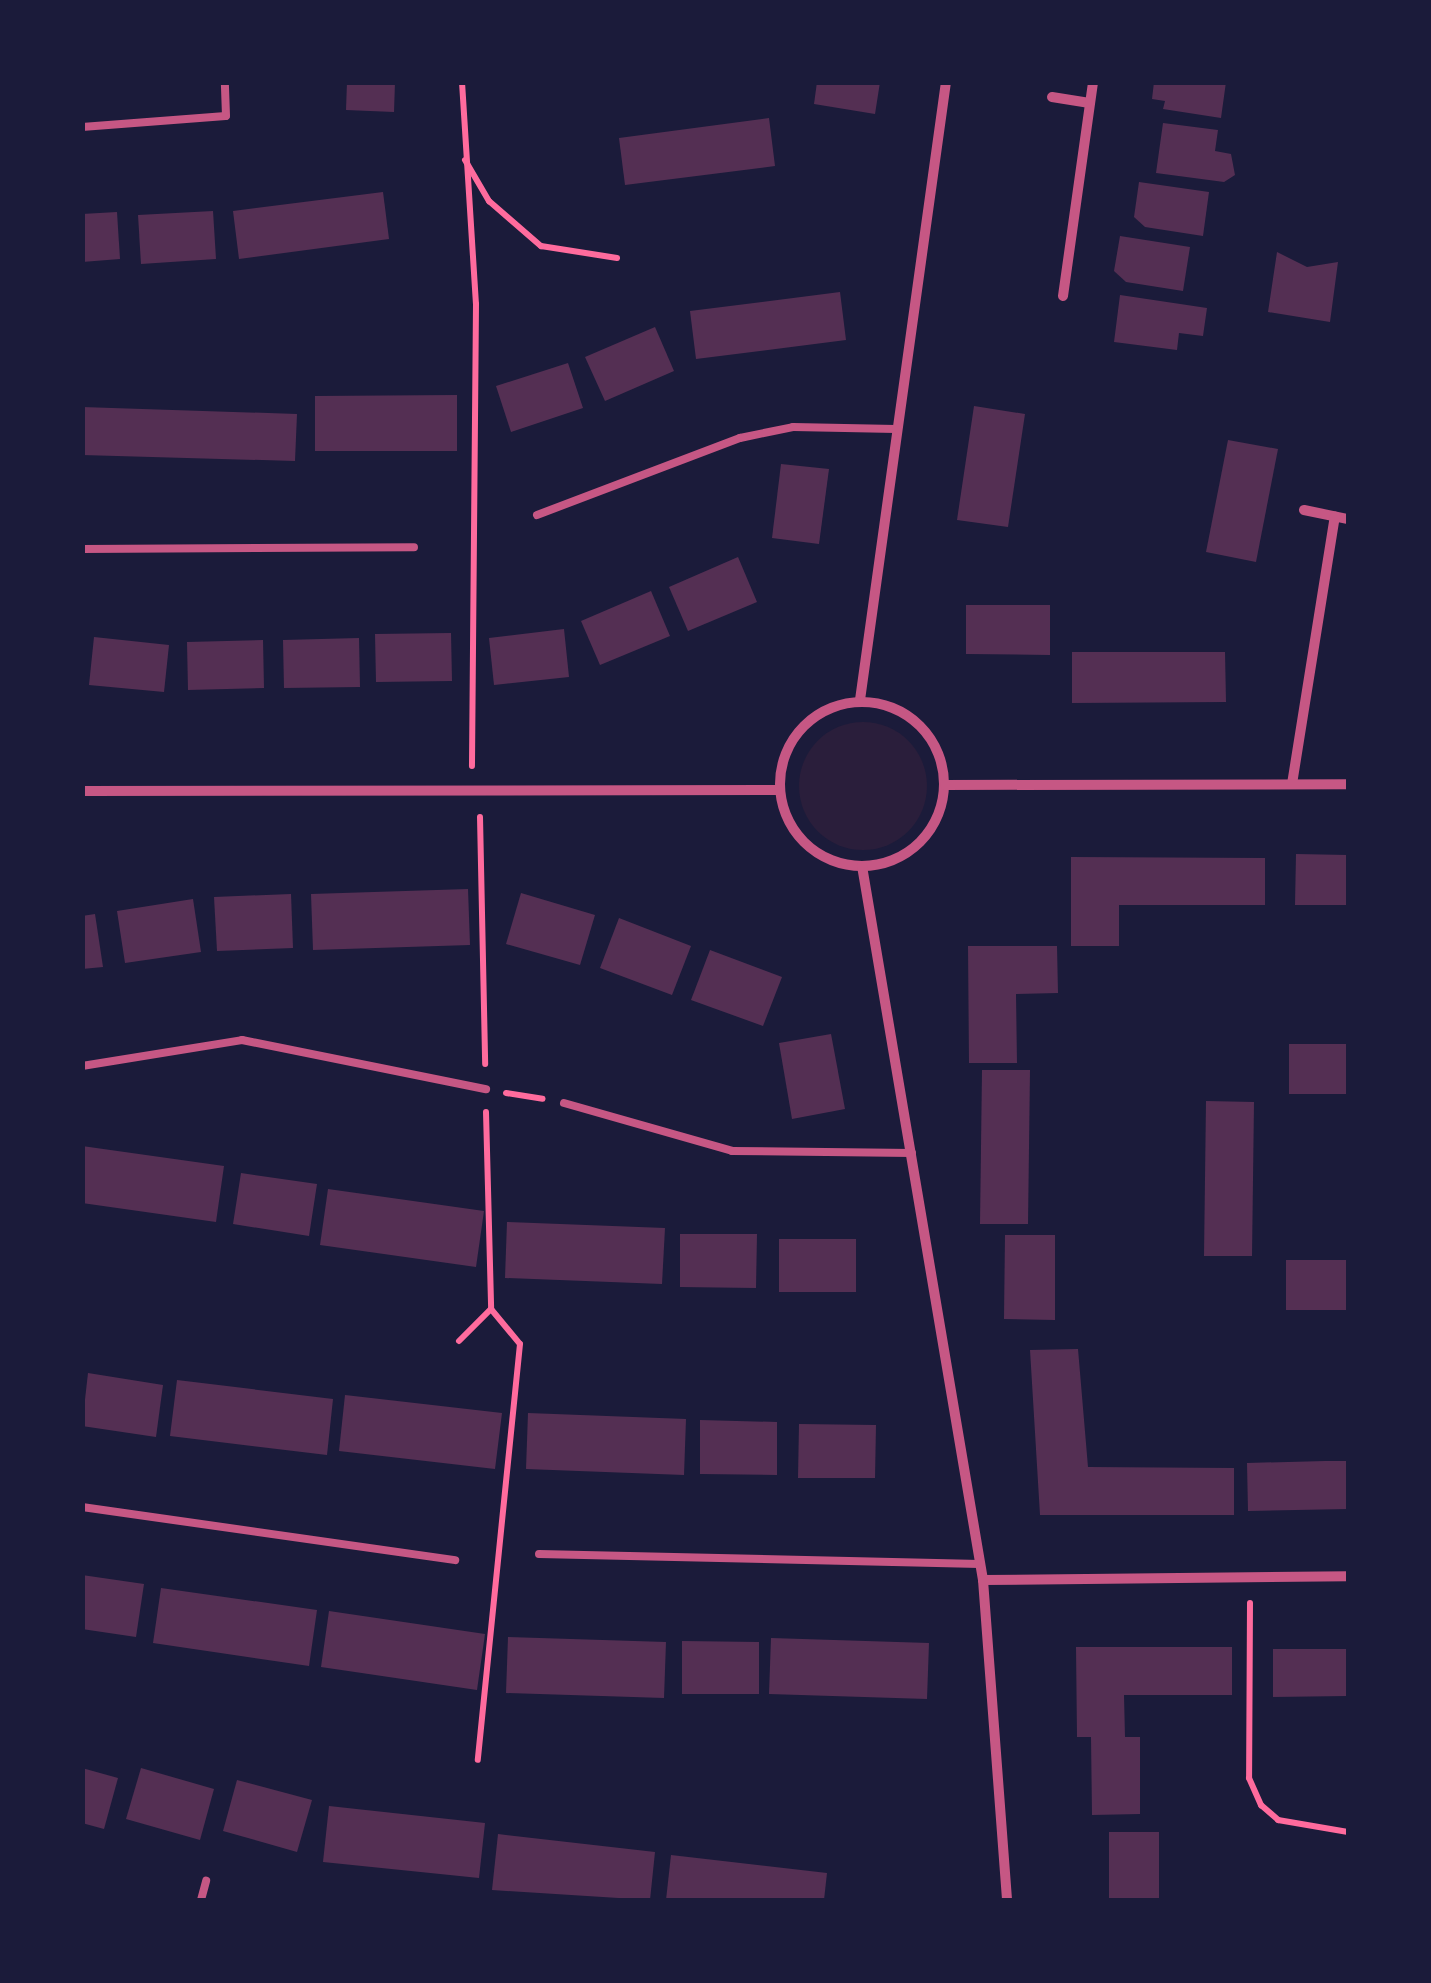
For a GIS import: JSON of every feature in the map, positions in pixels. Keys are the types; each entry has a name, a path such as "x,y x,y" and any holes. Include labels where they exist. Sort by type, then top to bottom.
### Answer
{"street":[{"path":"860,700 946,82"},
{"path":"1062,296 1093,82"},
{"path":"1052,97 1090,103"},
{"path":"1304,510 1348,519"},
{"path":"1292,784 1334,516"},
{"path":"860,700 899,710 930,734 945,784 941,810 911,851 862,866 816,852 785,814 779,790 792,738 834,706 860,700"},
{"path":"945,784 1348,784"},
{"path":"82,791 779,790"},
{"path":"862,866 983,1580 1007,1900"},
{"path":"983,1580 1348,1576"}],"lane":[{"path":"82,127 226,116 225,82"},
{"path":"536,515 740,438 794,426 896,430"},
{"path":"82,549 414,548"},
{"path":"82,1066 242,1040 486,1089"},
{"path":"564,1103 732,1151 912,1152"},
{"path":"82,1507 456,1560"},
{"path":"539,1554 980,1564"},
{"path":"200,1900 206,1881"}],"path":[{"path":"462,82 476,304 476,791 491,1310 520,1344 478,1760"},
{"path":"464,158 489,201 541,246 617,258"},
{"path":"486,1089 564,1103"},
{"path":"459,1341 491,1310"},
{"path":"1250,1577 1249,1778 1278,1820 1348,1832"}],"shaded area":[{"path":"863,722 888,727 908,741 922,761 927,786 922,811 908,831 888,845 863,850 838,845 818,831 804,811 799,786 804,761 818,741 838,727"}],"building":[{"path":"347,82 395,82 394,112 346,110"},
{"path":"817,82 880,82 875,114 814,104"},
{"path":"1154,82 1226,82 1221,118 1163,109 1165,101 1152,99"},
{"path":"769,118 775,166 625,185 619,138"},
{"path":"1163,123 1218,130 1215,151 1231,154 1235,175 1224,182 1156,173"},
{"path":"1139,182 1209,192 1203,236 1145,227 1134,217"},
{"path":"383,192 389,239 239,259 233,211"},
{"path":"213,211 216,259 141,264 138,215"},
{"path":"117,212 120,259 82,262 82,214"},
{"path":"1120,236 1190,247 1183,291 1126,282 1114,271"},
{"path":"1277,252 1307,267 1338,262 1330,322 1268,312"},
{"path":"840,292 846,340 696,359 690,311"},
{"path":"1120,295 1207,308 1203,336 1179,333 1177,350 1114,342"},
{"path":"655,327 674,371 605,401 585,357"},
{"path":"568,363 583,408 511,432 496,386"},
{"path":"457,395 457,451 315,451 315,396"},
{"path":"974,406 1025,414 1008,527 957,520"},
{"path":"82,407 297,414 295,461 82,455"},
{"path":"1228,440 1278,449 1256,562 1206,552"},
{"path":"781,464 829,469 819,544 772,538"},
{"path":"738,557 757,602 688,631 669,587"},
{"path":"651,591 670,636 600,665 581,621"},
{"path":"966,605 1050,605 1050,655 966,654"},
{"path":"564,629 569,677 494,685 489,638"},
{"path":"451,633 452,681 376,682 375,634"},
{"path":"94,637 169,645 164,692 89,685"},
{"path":"359,638 360,687 284,688 283,640"},
{"path":"263,640 264,688 188,690 187,642"},
{"path":"1072,652 1225,652 1226,702 1072,703"},
{"path":"1296,854 1348,855 1348,905 1295,905"},
{"path":"1071,857 1265,858 1265,905 1119,905 1119,946 1071,946"},
{"path":"468,889 470,945 313,950 311,894"},
{"path":"521,893 595,915 580,965 506,944"},
{"path":"291,894 293,948 217,951 214,897"},
{"path":"193,899 201,952 125,963 117,911"},
{"path":"95,914 103,967 82,969 82,916"},
{"path":"619,918 691,946 672,995 600,968"},
{"path":"968,946 1057,946 1058,993 1016,994 1017,1063 969,1063"},
{"path":"710,950 782,977 763,1026 691,1000"},
{"path":"831,1034 845,1109 792,1119 779,1043"},
{"path":"1289,1044 1348,1044 1348,1094 1289,1094"},
{"path":"982,1070 1030,1070 1028,1224 980,1224"},
{"path":"1206,1101 1254,1102 1252,1256 1204,1256"},
{"path":"82,1146 224,1166 216,1222 82,1203"},
{"path":"241,1173 317,1184 309,1236 233,1224"},
{"path":"328,1189 484,1211 476,1267 320,1245"},
{"path":"507,1222 665,1228 662,1284 505,1278"},
{"path":"680,1234 757,1234 756,1288 680,1287"},
{"path":"1005,1235 1055,1235 1055,1320 1004,1319"},
{"path":"779,1239 856,1239 856,1292 779,1292"},
{"path":"1286,1260 1348,1260 1348,1310 1286,1310"},
{"path":"1078,1349 1088,1467 1234,1468 1234,1515 1040,1515 1030,1350"},
{"path":"88,1373 163,1385 156,1437 82,1426"},
{"path":"177,1380 333,1399 327,1455 170,1436"},
{"path":"345,1395 502,1413 495,1469 339,1451"},
{"path":"528,1413 686,1419 684,1475 526,1469"},
{"path":"700,1420 777,1422 777,1475 700,1474"},
{"path":"799,1424 876,1425 875,1478 798,1478"},
{"path":"1348,1461 1348,1509 1248,1511 1247,1463"},
{"path":"82,1575 144,1584 136,1637 82,1629"},
{"path":"161,1588 317,1610 309,1666 153,1643"},
{"path":"329,1611 485,1634 477,1690 321,1667"},
{"path":"508,1637 666,1642 664,1698 506,1693"},
{"path":"771,1638 929,1643 927,1699 769,1694"},
{"path":"682,1641 759,1642 759,1694 682,1694"},
{"path":"1076,1647 1232,1647 1232,1695 1124,1695 1125,1737 1140,1737 1140,1814 1092,1815 1091,1737 1077,1737"},
{"path":"1273,1649 1348,1649 1348,1696 1273,1697"},
{"path":"82,1768 118,1778 104,1829 82,1823"},
{"path":"141,1768 214,1789 200,1840 126,1819"},
{"path":"237,1780 312,1800 297,1852 223,1831"},
{"path":"329,1806 485,1823 479,1878 323,1862"},
{"path":"1109,1832 1159,1832 1159,1900 1109,1900"},
{"path":"498,1834 655,1852 650,1900 492,1890"},
{"path":"671,1855 827,1873 824,1900 666,1900"}]}
